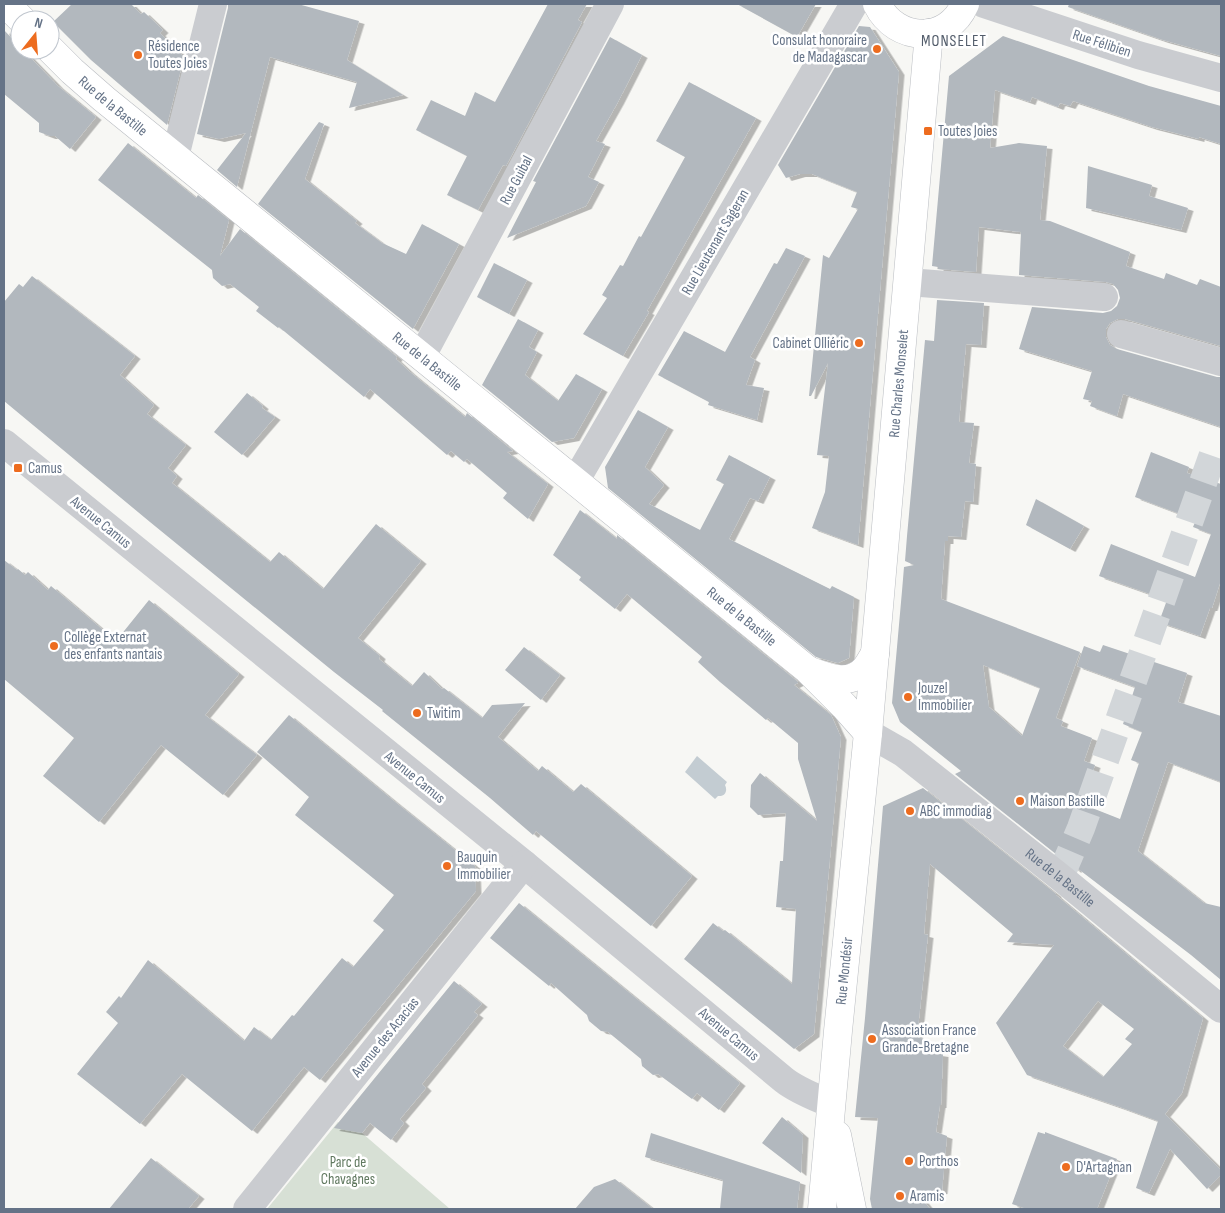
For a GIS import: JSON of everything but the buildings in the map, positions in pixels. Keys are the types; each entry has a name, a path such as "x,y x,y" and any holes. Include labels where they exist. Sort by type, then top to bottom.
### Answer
{"main road":[{"path":"877,4 886,18 904,31 912,33 930,33 943,28 951,23 961,12 965,4"},
{"name":"Rue Charles Monselet","path":"868,733 930,33"},
{"name":"Rue de la Bastille","path":"60,59 98,94 175,157 576,480 808,670 868,733"},
{"name":"Rue de la Bastille","path":"808,670 828,678 848,680 858,675 875,654"},
{"name":"Rue Mondésir","path":"822,1209 868,733"},
{"path":"831,1104 852,1209"}],"street":[{"path":"175,157 213,4"},
{"name":"Rue Guibal","path":"422,356 610,4"},
{"name":"Rue Lieutenant Sageran","path":"576,480 854,4"},
{"name":"Rue Félibien","path":"984,4 1138,55 1221,78"},
{"path":"908,282 1104,297"},
{"path":"1121,334 1221,362"},
{"name":"Avenue Camus","path":"4,443 524,864 792,1086 831,1104"},
{"name":"Rue de la Bastille","path":"868,733 903,753 1060,877 1221,1009"},
{"name":"Avenue des Acacias","path":"247,1209 524,864"}],"green space":[{"name":"Parc de Chavagnes","path":"338,1122 348,1130 362,1133 450,1209 267,1209"}],"shaded area":[{"path":"697,756 727,782 724,795 718,796 715,799 685,772"}],"tunnel":[{"path":"1060,877 1081,828 1216,446"}],"place":[{"name":"Consulat honoraire de Madagascar","path":"877,49"},
{"name":"Résidence Toutes Joies","path":"138,55"},
{"name":"Toutes Joies","path":"928,131"},
{"name":"Cabinet Olliéric","path":"859,343"},
{"name":"Camus","path":"18,468"},
{"name":"Collège Externat des enfants nantais","path":"54,646"},
{"name":"Jouzel Immobilier","path":"908,697"},
{"name":"Twitim","path":"417,713"},
{"name":"Maison Bastille","path":"1020,801"},
{"name":"ABC immodiag","path":"910,811"},
{"name":"Bauquin Immobilier","path":"447,866"},
{"name":"Association France Grande-Bretagne","path":"872,1039"},
{"name":"Porthos","path":"909,1161"},
{"name":"D'Artagnan","path":"1066,1167"},
{"name":"Aramis","path":"900,1196"}],"district":[{"name":"MONSELET","path":"954,40"}]}
